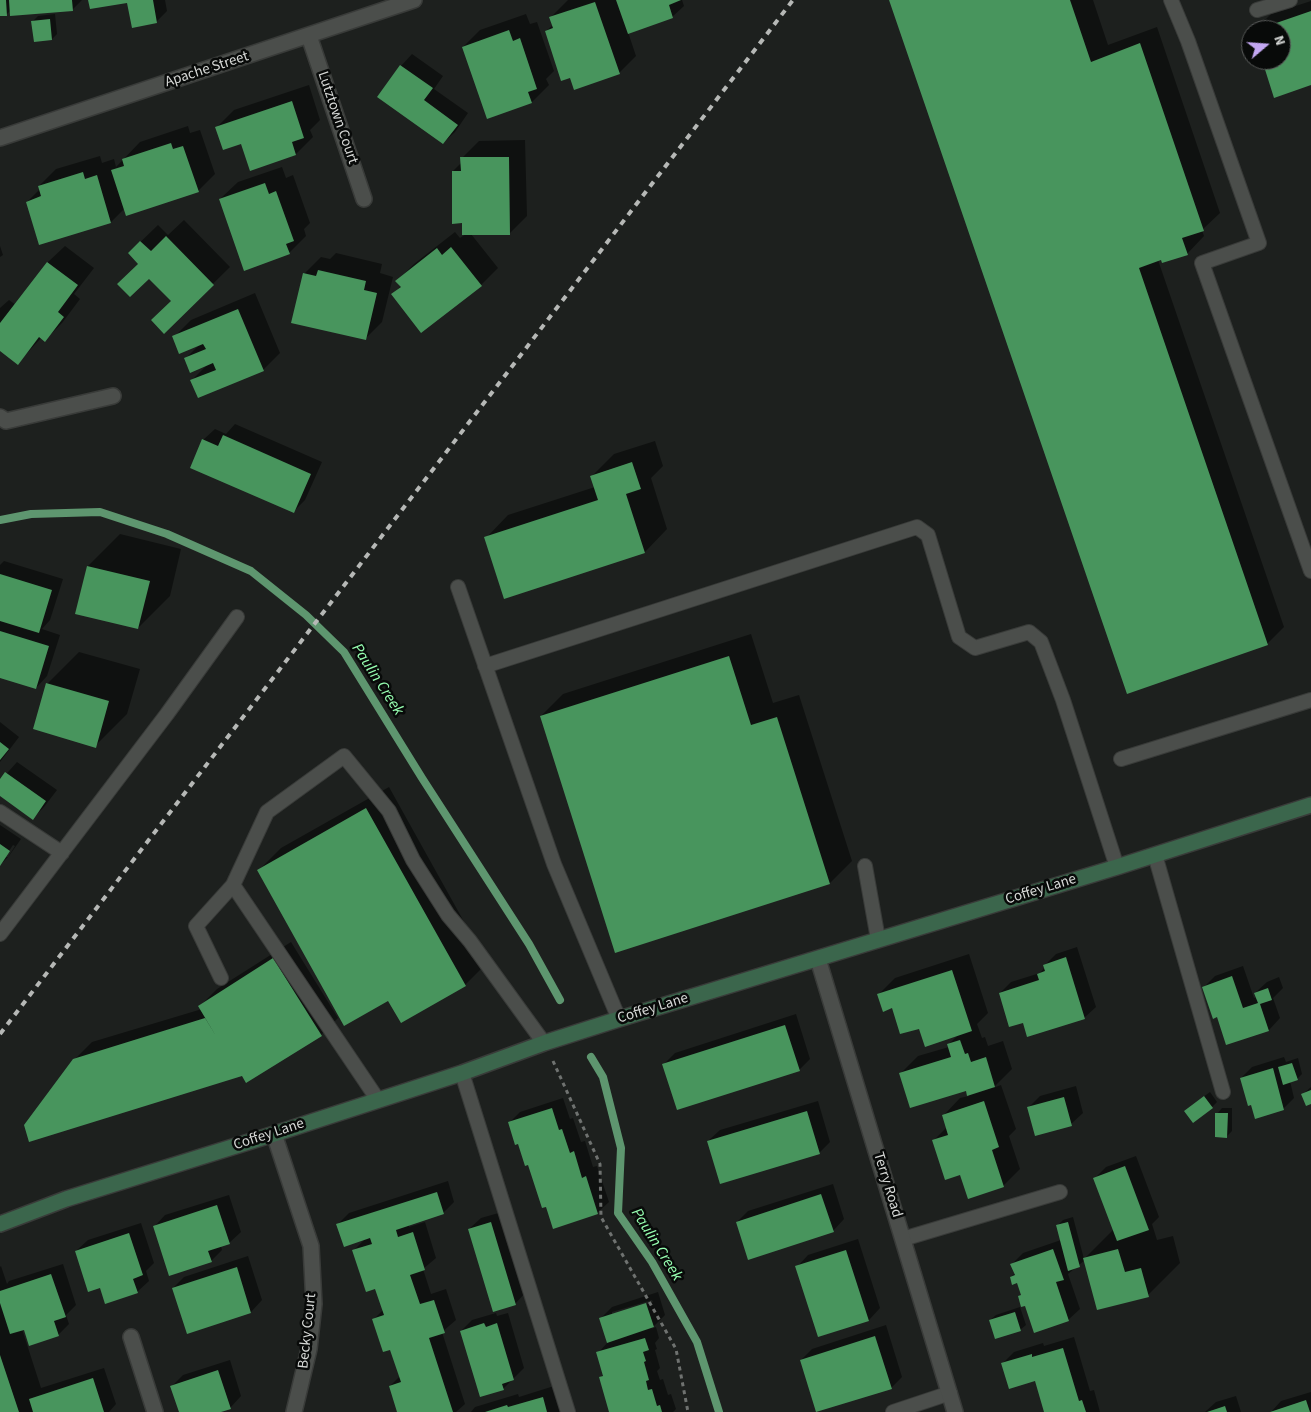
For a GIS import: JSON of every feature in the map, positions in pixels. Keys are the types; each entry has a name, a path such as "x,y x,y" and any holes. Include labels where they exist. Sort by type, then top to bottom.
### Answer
{"street":[{"name":"Apache Street","path":"0,138 414,0"},
{"name":"Lutztown Court","path":"309,36 364,199"},
{"path":"0,416 6,421 113,396"},
{"name":"Coffey Lane","path":"0,1224 66,1199 462,1073 544,1043 619,1019 1311,806"},
{"name":"Terry Road","path":"818,958 955,1412"},
{"name":"Becky Court","path":"274,1134 311,1246 314,1304 308,1349 294,1412"},
{"path":"131,1337 155,1412"}],"lane":[{"path":"1171,0 1188,41 1259,243 1202,263 1311,571"},
{"path":"1257,10 1290,0"},
{"path":"485,666 917,527 928,535 959,637 975,648 1029,632 1041,642 1063,700 1117,867"},
{"path":"458,587 554,864 619,1019"},
{"path":"0,934 167,714 237,616"},
{"path":"1121,759 1311,700"},
{"path":"220,978 196,926 233,885 267,812 344,756 388,811 413,860 448,915 470,941 544,1043"},
{"path":"0,812 62,854"},
{"path":"1155,855 1223,1092"},
{"path":"866,866 878,939"},
{"path":"233,885 378,1100"},
{"path":"462,1073 568,1412"},
{"path":"903,1239 1060,1192"},
{"path":"893,1412 950,1394"}],"path":[{"path":"544,1043 600,1164 602,1216 676,1349 688,1412"}],"building":[{"path":"0,0 6,0 7,16 0,16"},
{"path":"9,0 72,0 73,11 10,16"},
{"path":"88,0 153,0 157,23 132,28 127,3 90,9"},
{"path":"616,0 681,0 669,5 673,18 628,34"},
{"path":"889,0 1070,0 1091,62 1140,43 1204,231 1182,238 1188,255 1162,263 1161,260 1139,268 1268,645 1127,694"},
{"path":"595,2 620,74 574,90 570,78 561,81 545,31 553,28 549,17"},
{"path":"1311,11 1311,85 1274,98 1265,70 1291,70 1291,20 1285,20"},
{"path":"50,19 52,40 34,42 31,21"},
{"path":"509,30 513,41 520,38 537,89 528,92 532,103 487,119 462,47"},
{"path":"400,65 433,88 424,100 458,125 443,144 377,97"},
{"path":"292,101 304,138 292,142 296,155 250,171 241,144 223,150 215,127"},
{"path":"171,143 173,149 183,146 199,192 126,216 111,170 124,166 122,159"},
{"path":"460,157 509,157 510,235 462,235 462,223 452,224 452,171 461,171"},
{"path":"83,172 85,179 97,175 111,223 39,245 26,202 41,196 38,186"},
{"path":"265,183 269,194 276,191 294,241 286,244 290,254 244,271 219,199"},
{"path":"166,236 214,285 164,334 151,320 171,301 149,279 130,297 117,284 138,264 128,253 140,241 151,251"},
{"path":"451,247 482,286 421,333 391,294 401,287 395,281 437,248 442,255"},
{"path":"47,262 78,285 58,312 64,317 45,342 39,337 18,365 0,351 0,323"},
{"path":"318,270 366,281 364,290 377,293 366,340 291,323 303,273 316,276"},
{"path":"238,309 264,371 198,398 190,380 216,370 213,363 190,373 184,358 206,349 203,344 179,354 172,336"},
{"path":"223,435 311,474 294,513 190,468 202,439 218,446"},
{"path":"632,462 641,489 626,494 645,553 504,599 484,537 598,500 590,476"},
{"path":"87,566 150,581 138,629 75,614"},
{"path":"0,574 52,590 39,633 0,621"},
{"path":"0,631 49,646 36,689 0,678"},
{"path":"729,656 751,725 777,717 830,884 615,953 540,716"},
{"path":"46,683 109,701 96,748 33,729"},
{"path":"0,742 9,749 0,760"},
{"path":"5,772 46,801 33,820 0,796 0,779"},
{"path":"366,808 466,986 401,1023 388,1001 344,1026 257,870"},
{"path":"0,844 10,851 0,866"},
{"path":"1066,957 1085,1019 1027,1037 1023,1023 1009,1027 999,993 1039,980 1037,974 1045,971 1043,965"},
{"path":"273,958 322,1036 246,1083 242,1076 29,1142 24,1125 73,1059 205,1018 216,1036 198,1006"},
{"path":"952,970 972,1031 925,1047 919,1029 900,1034 892,1008 883,1012 877,994"},
{"path":"1232,976 1243,1008 1258,1003 1254,993 1268,988 1272,1000 1260,1004 1269,1031 1226,1045 1217,1017 1213,1019 1202,987"},
{"path":"785,1025 800,1071 677,1110 662,1064"},
{"path":"960,1040 965,1054 968,1053 971,1062 986,1057 995,1087 967,1096 966,1091 910,1108 899,1073 951,1057 947,1044"},
{"path":"1292,1063 1298,1080 1283,1085 1278,1067"},
{"path":"1273,1068 1284,1110 1255,1119 1251,1105 1248,1106 1240,1078"},
{"path":"1311,1090 1311,1104 1306,1106 1301,1094"},
{"path":"1204,1096 1213,1108 1193,1123 1184,1111"},
{"path":"1064,1097 1072,1126 1035,1136 1027,1107"},
{"path":"984,1101 999,1147 992,1150 1004,1187 968,1199 960,1175 945,1180 932,1140 948,1135 942,1115"},
{"path":"552,1108 559,1130 562,1129 570,1153 574,1151 582,1178 586,1176 598,1214 553,1229 546,1207 542,1208 528,1165 525,1166 518,1144 515,1145 508,1122"},
{"path":"807,1111 820,1154 720,1184 707,1141"},
{"path":"1215,1113 1228,1113 1227,1138 1215,1137"},
{"path":"1125,1166 1149,1230 1117,1241 1093,1178"},
{"path":"437,1192 444,1214 396,1230 398,1237 413,1232 425,1270 410,1275 420,1304 434,1300 445,1333 429,1338 453,1412 397,1412 389,1386 401,1382 390,1350 383,1352 372,1319 384,1315 375,1289 366,1292 352,1250 372,1244 370,1238 344,1247 336,1224"},
{"path":"821,1194 834,1232 748,1260 736,1222"},
{"path":"217,1205 230,1244 208,1251 212,1262 169,1276 153,1226"},
{"path":"491,1222 516,1305 493,1312 468,1229"},
{"path":"1068,1222 1080,1267 1068,1271 1056,1225"},
{"path":"129,1233 143,1275 133,1279 138,1293 105,1304 100,1288 88,1292 75,1251"},
{"path":"1053,1249 1064,1280 1056,1282 1069,1321 1034,1333 1025,1306 1021,1307 1018,1296 1021,1295 1017,1283 1012,1285 1010,1277 1015,1275 1010,1264"},
{"path":"1118,1249 1125,1272 1141,1268 1149,1297 1097,1310 1083,1258"},
{"path":"846,1250 869,1321 818,1337 795,1266"},
{"path":"237,1267 251,1313 187,1334 172,1288"},
{"path":"51,1274 66,1317 54,1321 59,1336 29,1346 24,1330 10,1334 0,1303 0,1291"},
{"path":"646,1303 654,1327 607,1343 599,1318"},
{"path":"1015,1312 1021,1331 995,1339 989,1320"},
{"path":"484,1323 486,1327 497,1323 514,1380 502,1384 504,1390 480,1397 460,1331"},
{"path":"875,1336 892,1389 816,1412 800,1360"},
{"path":"645,1338 649,1350 643,1352 649,1380 646,1381 648,1390 652,1389 657,1406 660,1405 662,1412 609,1412 599,1377 603,1376 596,1352"},
{"path":"1063,1348 1079,1401 1082,1400 1086,1412 1044,1412 1035,1381 1009,1389 1001,1363"},
{"path":"0,1355 19,1412 0,1412"},
{"path":"218,1370 231,1409 221,1412 179,1412 170,1386"},
{"path":"93,1378 104,1412 33,1412 29,1399"},
{"path":"543,1397 547,1412 485,1412 507,1405 508,1407"},
{"path":"1306,1400 1310,1412 1270,1412"},
{"path":"1225,1406 1227,1412 1207,1412"}],"waterway":[{"name":"Paulin Creek","path":"0,520 31,514 100,512 167,534 251,571 306,615 344,652 422,778 529,944 560,1000"},
{"name":"Paulin Creek","path":"591,1057 603,1077 621,1148 618,1213 652,1262 697,1342 719,1412"}],"railway":[{"path":"0,1034 793,0"}]}
